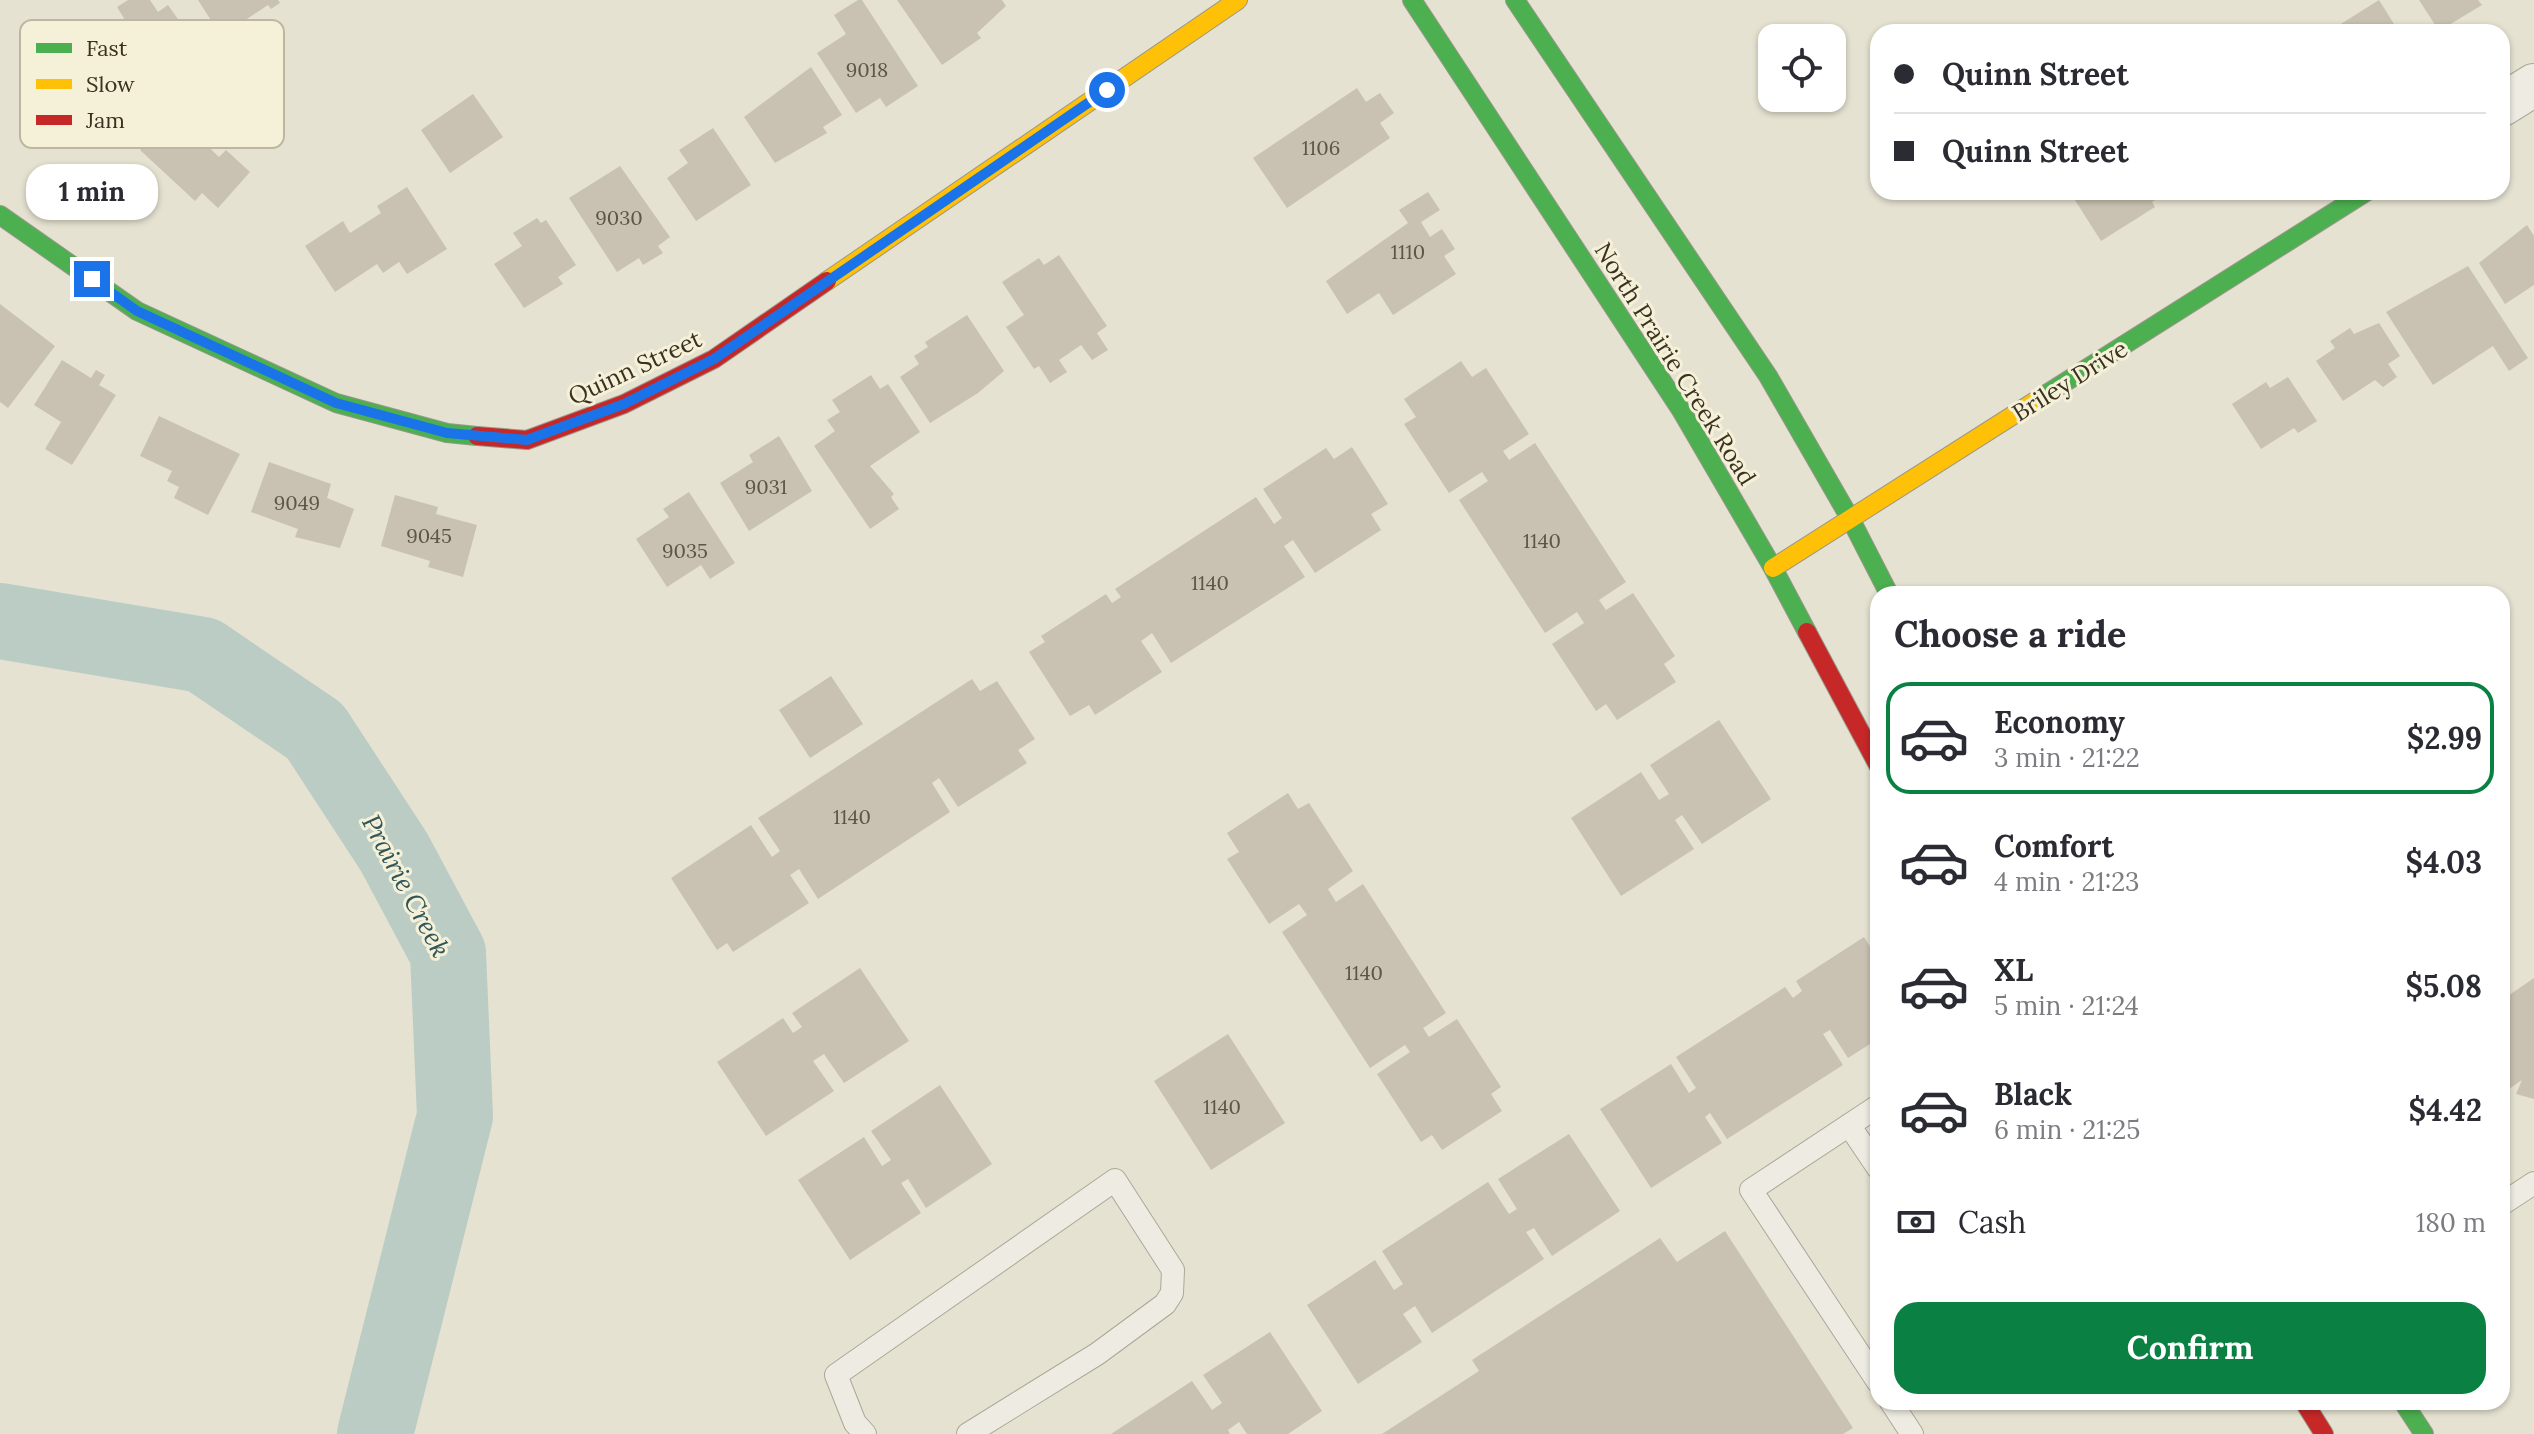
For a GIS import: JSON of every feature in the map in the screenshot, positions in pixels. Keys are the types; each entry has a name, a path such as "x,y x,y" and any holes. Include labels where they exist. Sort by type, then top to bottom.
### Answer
{"street":[{"name":"Quinn Street","path":"0,215 137,311 336,403 447,433 527,440 624,404 714,359 1238,0"},
{"name":"North Prairie Creek Road","path":"1412,0 1681,410 1773,568 1870,750"},
{"path":"1515,0 1768,376 1851,520 1885,586"},
{"path":"2510,100 2534,85"},
{"name":"Briley Drive","path":"1773,568 2353,200"},
{"path":"2309,1410 2324,1434"},
{"path":"2408,1410 2424,1434"}],"lane":[{"path":"1870,1111 1751,1190 1870,1370"},
{"path":"1849,1125 1870,1156"},
{"path":"865,1434 855,1423 836,1375 1115,1180 1173,1270 1172,1293 1165,1304 1097,1354 968,1434"},
{"path":"2510,1199 2534,1183"},
{"path":"1896,1410 1912,1434"}],"building":[{"path":"128,0 150,0 158,12 168,5 179,20 125,20 117,7"},
{"path":"198,0 278,0 280,3 271,9 268,5 245,20 211,20"},
{"path":"862,0 918,86 886,107 880,98 856,113 817,53 846,34 834,15"},
{"path":"897,0 1002,0 1006,6 977,33 981,38 942,65"},
{"path":"2379,0 2394,24 2341,24"},
{"path":"2419,0 2478,0 2482,5 2451,24 2434,24"},
{"path":"811,67 842,115 823,127 827,133 775,163 744,117"},
{"path":"1357,88 1366,102 1380,93 1394,113 1380,123 1390,138 1287,208 1253,158"},
{"path":"473,94 503,137 450,173 421,130"},
{"path":"713,128 751,185 696,221 667,178 688,163 679,150"},
{"path":"210,148 219,157 226,150 250,172 218,208 202,193 195,201 140,150"},
{"path":"620,166 670,237 658,246 663,253 643,265 639,258 617,272 569,198"},
{"path":"407,187 447,249 407,274 399,262 383,273 377,264 335,292 305,246 343,221 350,233 381,213 377,206"},
{"path":"1428,192 1440,210 1421,222 1430,237 1442,229 1455,249 1444,256 1456,274 1393,315 1379,293 1347,314 1326,281 1408,223 1399,210"},
{"path":"2075,200 2155,200 2152,202 2155,207 2101,241"},
{"path":"537,218 541,223 546,220 576,265 558,277 563,284 524,308 494,264 522,246 513,233"},
{"path":"2527,225 2534,236 2534,285 2505,304 2479,263"},
{"path":"1059,255 1107,326 1097,333 1108,350 1092,360 1081,345 1059,360 1067,372 1050,383 1039,366 1034,369 1006,327 1024,315 1002,282 1039,258 1044,265"},
{"path":"2468,266 2528,358 2509,371 2493,346 2433,385 2386,312"},
{"path":"0,304 55,346 8,408 0,402"},
{"path":"967,315 1004,371 978,393 930,423 900,377 919,364 914,356 928,347 925,342"},
{"path":"2379,323 2400,356 2388,364 2397,377 2383,387 2375,380 2343,401 2316,361 2335,348 2330,341 2350,328 2354,334"},
{"path":"62,360 91,378 96,370 105,375 99,385 116,395 72,465 45,449 61,422 34,405"},
{"path":"1461,361 1472,377 1486,368 1529,434 1503,451 1509,460 1535,443 1626,582 1599,600 1606,610 1633,593 1675,656 1664,664 1676,682 1617,720 1606,704 1596,711 1552,644 1584,623 1577,612 1545,633 1459,500 1488,481 1482,472 1449,493 1404,424 1416,417 1404,399"},
{"path":"871,375 880,389 888,384 920,432 870,466 894,494 891,497 899,509 870,529 814,446 835,431 827,420 840,412 832,400"},
{"path":"2288,377 2317,421 2298,433 2294,428 2261,449 2232,404 2266,382 2270,388"},
{"path":"159,416 240,454 208,515 174,498 179,487 167,481 172,471 140,456"},
{"path":"779,436 812,491 749,531 720,483 753,462 749,455"},
{"path":"1352,447 1388,504 1371,514 1381,530 1315,573 1293,540 1284,546 1305,577 1171,663 1152,633 1141,641 1162,672 1095,715 1089,705 1070,716 1029,652 1045,642 1041,636 1106,594 1112,603 1121,597 1115,589 1256,497 1274,524 1282,518 1263,489 1326,448 1334,459"},
{"path":"269,462 331,484 327,498 354,509 340,548 295,537 298,529 251,512"},
{"path":"689,492 735,563 710,579 701,565 667,587 636,539 669,517 663,509"},
{"path":"395,495 438,507 436,514 477,525 463,577 428,567 430,561 381,546"},
{"path":"831,676 863,724 810,758 779,710"},
{"path":"972,679 980,691 997,681 1035,739 1018,750 1027,763 958,807 939,778 932,783 950,812 818,899 799,869 790,875 809,903 733,952 727,943 717,950 671,878 751,825 772,857 780,851 758,818"},
{"path":"1719,720 1771,799 1702,844 1682,815 1675,820 1694,849 1621,896 1571,818 1641,772 1659,800 1669,794 1650,765"},
{"path":"1288,793 1298,809 1309,803 1353,871 1328,889 1336,902 1363,884 1446,1013 1423,1028 1429,1037 1457,1019 1501,1087 1491,1094 1502,1111 1442,1150 1432,1135 1421,1142 1377,1074 1410,1052 1405,1045 1370,1068 1282,932 1307,915 1299,904 1269,924 1227,859 1239,852 1227,833"},
{"path":"1864,937 1870,946 1870,1044 1848,1058 1830,1030 1823,1034 1843,1065 1727,1139 1710,1113 1705,1117 1722,1143 1651,1188 1600,1109 1671,1064 1689,1093 1696,1088 1676,1057 1785,987 1793,998 1802,991 1796,981"},
{"path":"860,968 909,1041 844,1083 824,1054 813,1061 834,1091 766,1136 717,1062 783,1018 793,1033 802,1027 792,1013"},
{"path":"2534,978 2534,1099 2516,1094 2522,1080 2510,1088 2510,994"},
{"path":"1228,1034 1285,1123 1211,1170 1154,1081"},
{"path":"940,1085 992,1164 926,1208 908,1179 901,1183 921,1213 850,1260 798,1180 864,1137 882,1166 891,1160 871,1131"},
{"path":"1569,1134 1620,1211 1552,1256 1534,1228 1526,1232 1544,1259 1432,1333 1415,1306 1403,1314 1422,1342 1358,1384 1307,1305 1375,1260 1394,1290 1403,1284 1382,1251 1488,1182 1509,1214 1517,1209 1498,1179"},
{"path":"1725,1231 1853,1428 1843,1434 1382,1434 1479,1371 1472,1360 1660,1238 1677,1262"},
{"path":"1270,1332 1322,1411 1288,1434 1247,1434 1239,1422 1228,1430 1230,1434 1111,1434 1192,1381 1212,1410 1222,1403 1203,1375"}],"waterway":[{"name":"Prairie Creek","path":"0,621 203,655 315,731 394,852 448,953 455,1116 375,1434"}],"traffic: fast":[{"path":"1412,0 1681,410 1807,632"},
{"path":"1515,0 1768,376 1851,520 1885,586"},
{"path":"2037,400 2353,200"},
{"path":"0,215 137,311 336,403 447,433 477,436"},
{"path":"2408,1410 2424,1434"}],"traffic: slow":[{"path":"827,281 1238,0"},
{"path":"1773,568 2037,400"}],"traffic: jam":[{"path":"477,436 527,440 624,404 714,359 827,281"},
{"path":"1807,632 1870,750"},
{"path":"2309,1410 2324,1434"}],"route":[{"path":"92,279 137,311 336,403 447,433 527,440 624,404 714,359 1107,90"}]}
